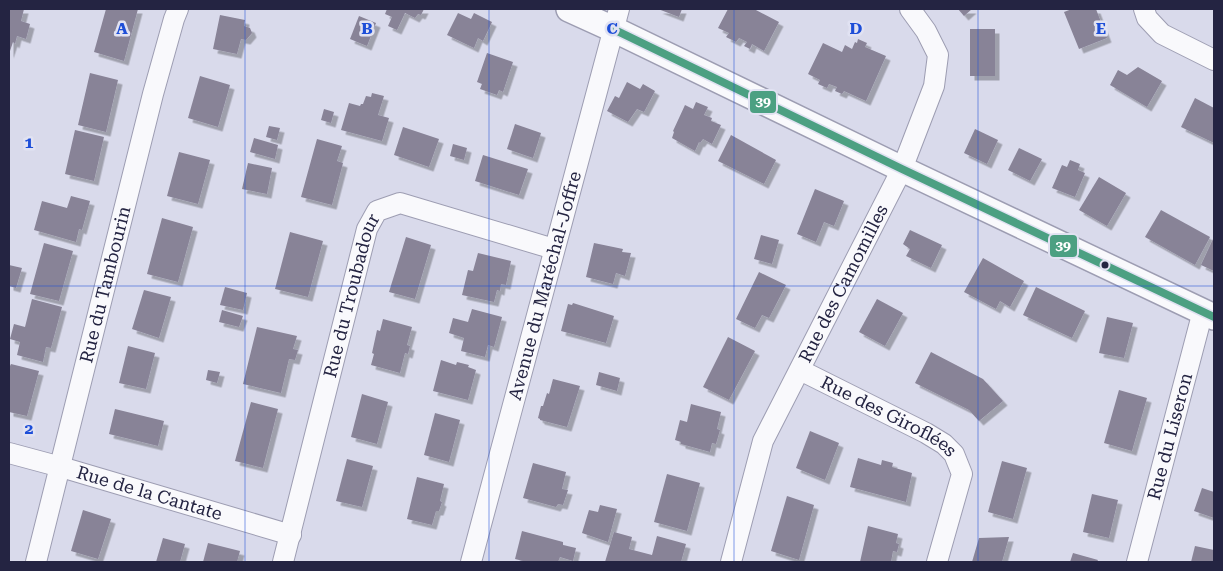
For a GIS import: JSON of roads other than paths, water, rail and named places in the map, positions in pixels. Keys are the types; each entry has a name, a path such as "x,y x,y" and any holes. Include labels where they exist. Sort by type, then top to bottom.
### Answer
{"street":[{"name":"Rue du Tambourin","path":"36,562 153,94 178,9"},
{"path":"570,9 616,19 902,169 1209,314"},
{"name":"Rue des Camomilles","path":"731,562 763,441 902,169 934,86 938,54 926,31 910,9"},
{"path":"1144,9 1147,18 1162,34 1214,60"},
{"name":"Avenue du Maréchal-Joffre","path":"470,562 616,19"},
{"name":"Rue du Troubadour","path":"283,562 367,228 377,210 400,203 554,249"},
{"name":"Rue du Liseron","path":"1137,562 1209,314"},
{"name":"Rue des Giroflées","path":"800,370 926,433 944,444 954,454 962,474 937,562"},
{"name":"Rue de la Cantate","path":"9,453 291,534"}]}
